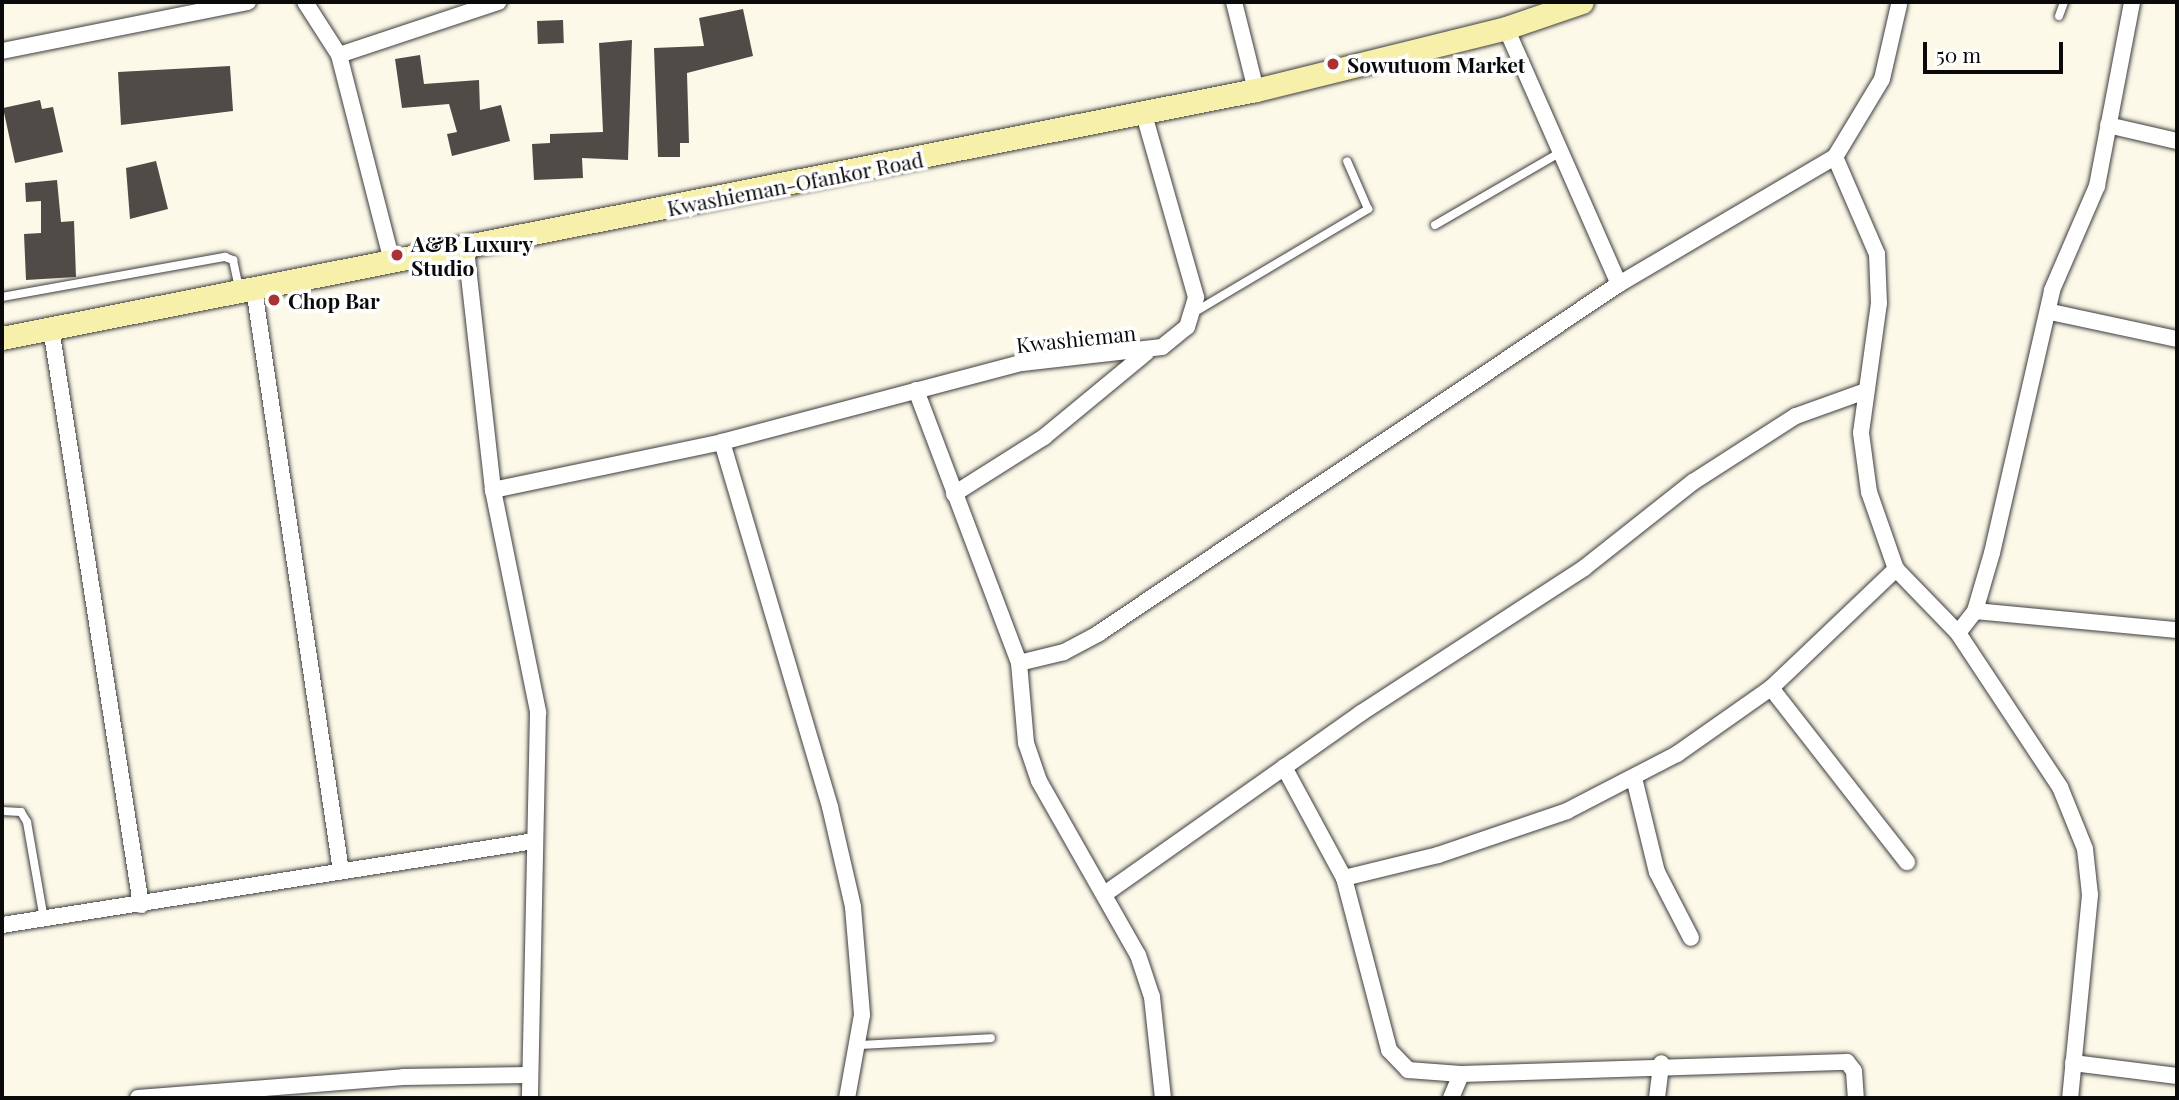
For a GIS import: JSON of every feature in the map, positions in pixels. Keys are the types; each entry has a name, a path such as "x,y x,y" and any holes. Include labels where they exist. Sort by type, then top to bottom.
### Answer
{"main road":[{"name":"Kwashieman-Ofankor Road","path":"2,338 466,250 1144,114 1256,90 1506,28 1582,2"}],"street":[{"path":"2,51 248,2"},
{"path":"304,2 340,55 392,262"},
{"path":"340,55 498,2"},
{"path":"1234,2 1256,90"},
{"path":"1958,634 1975,611 2051,313 2058,273 2085,225 2132,2"},
{"path":"1018,663 1064,652 1099,633 1619,284 1835,158 1882,79 1899,5"},
{"path":"1506,28 1619,284"},
{"path":"1144,114 1193,281 1193,313"},
{"path":"2108,125 2177,141"},
{"path":"1835,158 1877,254 1875,344 1863,392 1863,463 1896,569 1958,634 2060,787 2085,849 2090,895 2070,1098"},
{"path":"466,250 493,490 538,712 528,1075 530,1098"},
{"path":"247,290 341,871"},
{"name":"Kwashieman","path":"493,490 722,442 1022,363 1147,352 1177,336 1193,313"},
{"path":"2051,313 2177,339"},
{"path":"51,328 141,905"},
{"path":"954,494 1044,437 1147,352"},
{"path":"916,390 1018,663 1026,743 1039,781 1106,893 1152,997 1163,1098"},
{"path":"1106,893 1284,767 1584,568 1753,442 1796,416 1863,392"},
{"path":"722,442 831,807 861,968 859,1045 847,1098"},
{"path":"1343,878 1509,832 1634,778 1770,688 1896,569"},
{"path":"1975,611 2177,630"},
{"path":"1770,688 1907,862"},
{"path":"1284,767 1343,878 1394,1059 1421,1074 1661,1063 1847,1062 1854,1071 1856,1098"},
{"path":"1634,778 1657,872 1691,938"},
{"path":"2,925 534,841"},
{"path":"1657,1098 1661,1063"},
{"path":"2073,1063 2177,1076"},
{"path":"1451,1098 1461,1074"},
{"path":"138,1098 403,1077 528,1075"}],"lane":[{"path":"2059,16 2064,2"},
{"path":"1435,225 1561,152"},
{"path":"1193,313 1368,209 1347,161"},
{"path":"2,297 225,257 233,260 247,290"},
{"path":"2,811 21,812 27,822 44,919"},
{"path":"859,1045 991,1038"}],"building":[{"path":"743,9 753,56 687,73 689,143 680,143 680,157 658,157 654,48 704,46 699,18"},
{"path":"563,20 564,43 538,44 537,21"},
{"path":"632,40 628,160 582,158 583,178 534,180 532,144 550,143 550,134 603,132 599,43"},
{"path":"420,55 424,84 479,80 480,110 501,105 510,141 452,156 447,134 457,132 449,104 402,108 395,59"},
{"path":"230,66 233,111 121,125 118,72"},
{"path":"40,100 42,109 53,107 63,152 15,163 3,108"},
{"path":"156,161 168,209 130,219 126,168"},
{"path":"57,180 61,222 74,221 76,277 26,280 24,234 41,233 41,201 26,202 25,183"}],"place":[{"name":"Sowutuom Market","path":"1333,64"},
{"name":"A&B Luxury Studio","path":"397,255"},
{"name":"Chop Bar","path":"274,300"}]}
